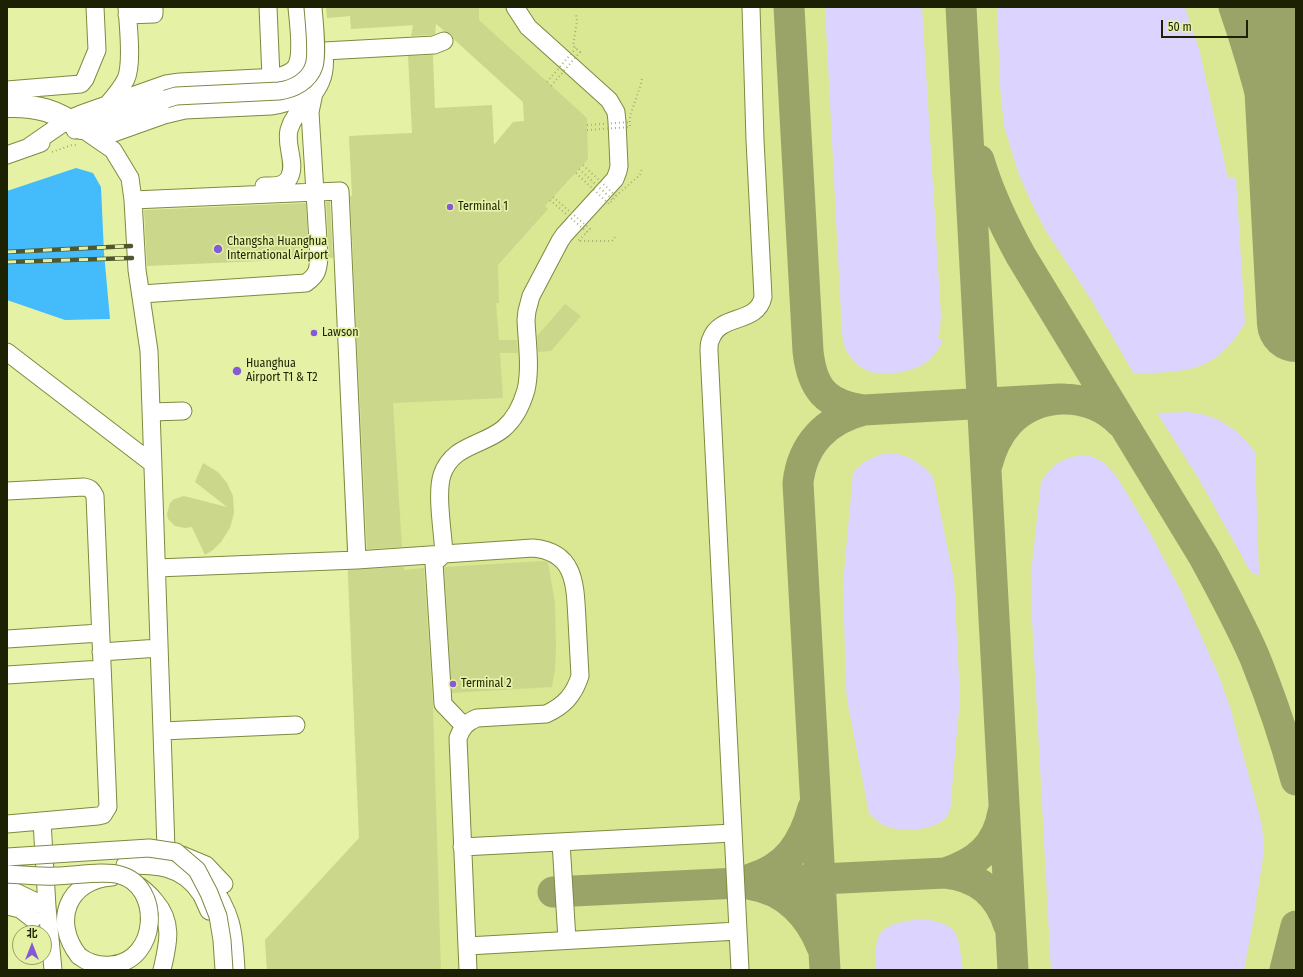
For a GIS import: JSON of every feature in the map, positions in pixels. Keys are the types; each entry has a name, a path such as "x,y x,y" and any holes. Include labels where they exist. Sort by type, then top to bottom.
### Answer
{"highway":[{"path":"10,100 53,111 81,132"}],"street":[{"path":"10,100 82,84 97,50 95,7"},
{"path":"268,7 271,77"},
{"path":"107,105 166,84 278,77 288,74 295,69 300,52 298,7"},
{"path":"245,78 266,87 277,87 290,84 301,78 310,70 312,49 309,7"},
{"path":"7,155 30,146 81,132 176,96 289,90 309,76 315,65 313,7"},
{"path":"233,196 235,189 240,185 252,184 277,186 284,184 292,173 289,132 293,119 314,93 321,82 322,77 321,50 316,7"},
{"path":"444,554 440,495 442,475 446,465 460,451 499,431 516,415 528,380 526,311 531,296 564,235 615,179 619,166 617,122 613,105 528,27 515,7"},
{"path":"740,970 709,351 711,338 714,333 729,322 751,315 760,307 763,297 755,140 751,7"},
{"path":"81,132 118,92 126,78 129,62 127,11 154,10"},
{"path":"321,50 434,45 444,41"},
{"path":"81,132 105,136 164,115 185,110 284,105 295,98 321,50"},
{"path":"141,294 306,283 314,277 318,269 319,257 310,112 314,93"},
{"path":"81,132 113,150 130,178 133,200 137,270 149,351 166,849 164,859 153,863"},
{"path":"133,200 340,191 357,560"},
{"path":"7,352 153,464"},
{"path":"152,412 183,411"},
{"path":"7,491 84,487 93,491 95,496 108,807 103,815 98,816 7,824"},
{"path":"157,568 357,560 533,548 544,549 563,560 569,570 576,592 580,676 576,687 570,697 555,710 546,714 477,718 464,726 458,738 468,970"},
{"path":"444,554 434,563 443,704 464,726"},
{"path":"7,640 100,633"},
{"path":"101,652 160,648"},
{"path":"7,675 102,669"},
{"path":"162,731 296,725"},
{"path":"50,820 43,842 53,970"},
{"path":"462,847 733,833"},
{"path":"561,842 567,940"},
{"path":"7,858 149,848 176,852 206,866 227,888 238,912 243,939 245,970"},
{"path":"176,852 197,870 209,892 218,916 222,940 224,970"},
{"path":"153,863 169,868 188,879 201,894 212,917 216,939 218,970"},
{"path":"7,873 153,863 187,866 202,874 218,894 229,915 234,937 236,970"},
{"path":"7,873 54,876 108,873 119,874 131,879 138,886 144,895 149,916 147,937 142,948 135,956 116,965 104,966 94,964 79,956 71,944 66,931 66,912 68,903 79,889 87,883 104,878 115,877 125,879 141,887 148,893 164,914 167,923 168,941 162,969"},
{"path":"7,888 47,906"},
{"path":"7,906 20,909 33,919"},
{"path":"467,946 738,931"}],"path":[{"path":"551,86 580,52 573,46 577,21 576,13"},
{"path":"547,82 576,48"},
{"path":"587,130 630,127 630,116 642,78"},
{"path":"587,125 630,122"},
{"path":"50,152 72,145 81,132"},
{"path":"583,165 616,196"},
{"path":"579,169 613,200"},
{"path":"576,173 609,204 640,175 642,169"},
{"path":"553,197 590,228 578,241 612,241 615,237"},
{"path":"550,200 587,232"}],"shaded area":[{"name":"Changsha Huanghua International Airport","path":"326,7 1296,7 1296,970 267,970 265,940 359,838 334,264 356,263 349,136 436,132 437,146 495,144 513,122 524,121 523,102 436,24 351,29 350,16 327,18"},
{"path":"825,7 922,7 941,316 938,338 943,341 928,361 916,368 901,372 885,374 871,372 864,369 849,355 843,341"},
{"path":"997,7 1185,7 1199,49 1228,178 1236,178 1245,323 1234,340 1211,361 1185,370 1134,374 1092,301 1046,231 1018,172 1004,126 1000,86"},
{"path":"1188,412 1209,416 1226,424 1241,436 1255,452 1259,575 1252,573 1249,569 1199,479 1157,413"},
{"path":"888,453 908,457 923,467 933,477 954,580 960,698 951,806 945,819 938,824 909,830 890,828 881,824 869,813 846,688 843,583 853,473 860,465 868,460"},
{"path":"1088,455 1103,462 1117,477 1147,527 1182,593 1219,676 1230,707 1262,826 1264,851 1244,970 1051,970 1031,600 1031,573 1041,482 1050,469 1061,461 1073,457"},
{"path":"925,919 944,924 954,931 959,944 963,970 875,970 876,945 878,938 885,928 898,923"}],"water":[{"path":"76,168 93,173 101,187 104,253 110,319 65,320 7,300 7,191"}],"building":[{"name":"Terminal 1","path":"326,7 479,7 479,20 587,118 588,159 545,206 548,209 498,265 499,303 496,303 499,340 517,340 518,353 500,353 503,398 393,403 402,547 367,549 350,196 352,196 349,136 412,133 408,56 433,55 435,108 492,105 494,145 513,122 524,121 523,102 454,39 450,33 436,24 435,34 432,35 411,36 413,25 351,29 350,16 327,18"},
{"path":"330,201 333,258 329,258 326,202"},
{"path":"306,203 309,259 147,266 144,210"},
{"path":"565,304 581,316 551,351 538,352 537,336"},
{"path":"203,463 218,472 227,483 233,496 234,513 230,528 221,542 205,555 192,527 185,528 175,526 168,519 167,514 170,503 174,499 184,496 227,507 195,482"},
{"path":"548,562 555,603 556,647 555,670 552,687 452,693 444,567"},
{"name":"Terminal 2","path":"404,567 404,570 424,568 433,706 441,970 267,970 265,940 359,838 348,570"}],"taxiway":[{"path":"789,7 808,351 813,376 817,385 823,393 840,404 851,408 864,410 1060,399"},
{"path":"961,7 1013,970"},
{"path":"1234,7 1261,95 1275,154 1292,244"},
{"path":"1280,40 1281,7"},
{"path":"979,160 997,209 1021,256 1204,557 1231,607 1261,673 1296,780"},
{"path":"987,465 995,442 1009,422 1021,412 1050,400 1065,399 1094,405 1108,412 1120,422"},
{"path":"825,970 798,483 800,469 805,456 819,435 839,420 864,410"},
{"path":"750,879 774,868 792,853 804,833 813,808"},
{"path":"945,873 966,864 983,852 996,835 1003,812"},
{"path":"553,892 945,873 968,878 986,889 999,905 1009,926"},
{"path":"752,885 776,892 795,906 811,925 822,947"},
{"path":"1285,970 1296,926"}],"runway":[{"path":"1279,7 1296,323"}],"railway":[{"path":"7,252 131,246"},
{"path":"7,262 132,258"}],"place":[{"name":"Terminal 1","path":"450,207"},
{"name":"Changsha Huanghua International Airport","path":"218,249"},
{"name":"Lawson","path":"314,333"},
{"name":"Huanghua Airport T1 & T2","path":"237,371"},
{"name":"Terminal 2","path":"453,684"}]}
